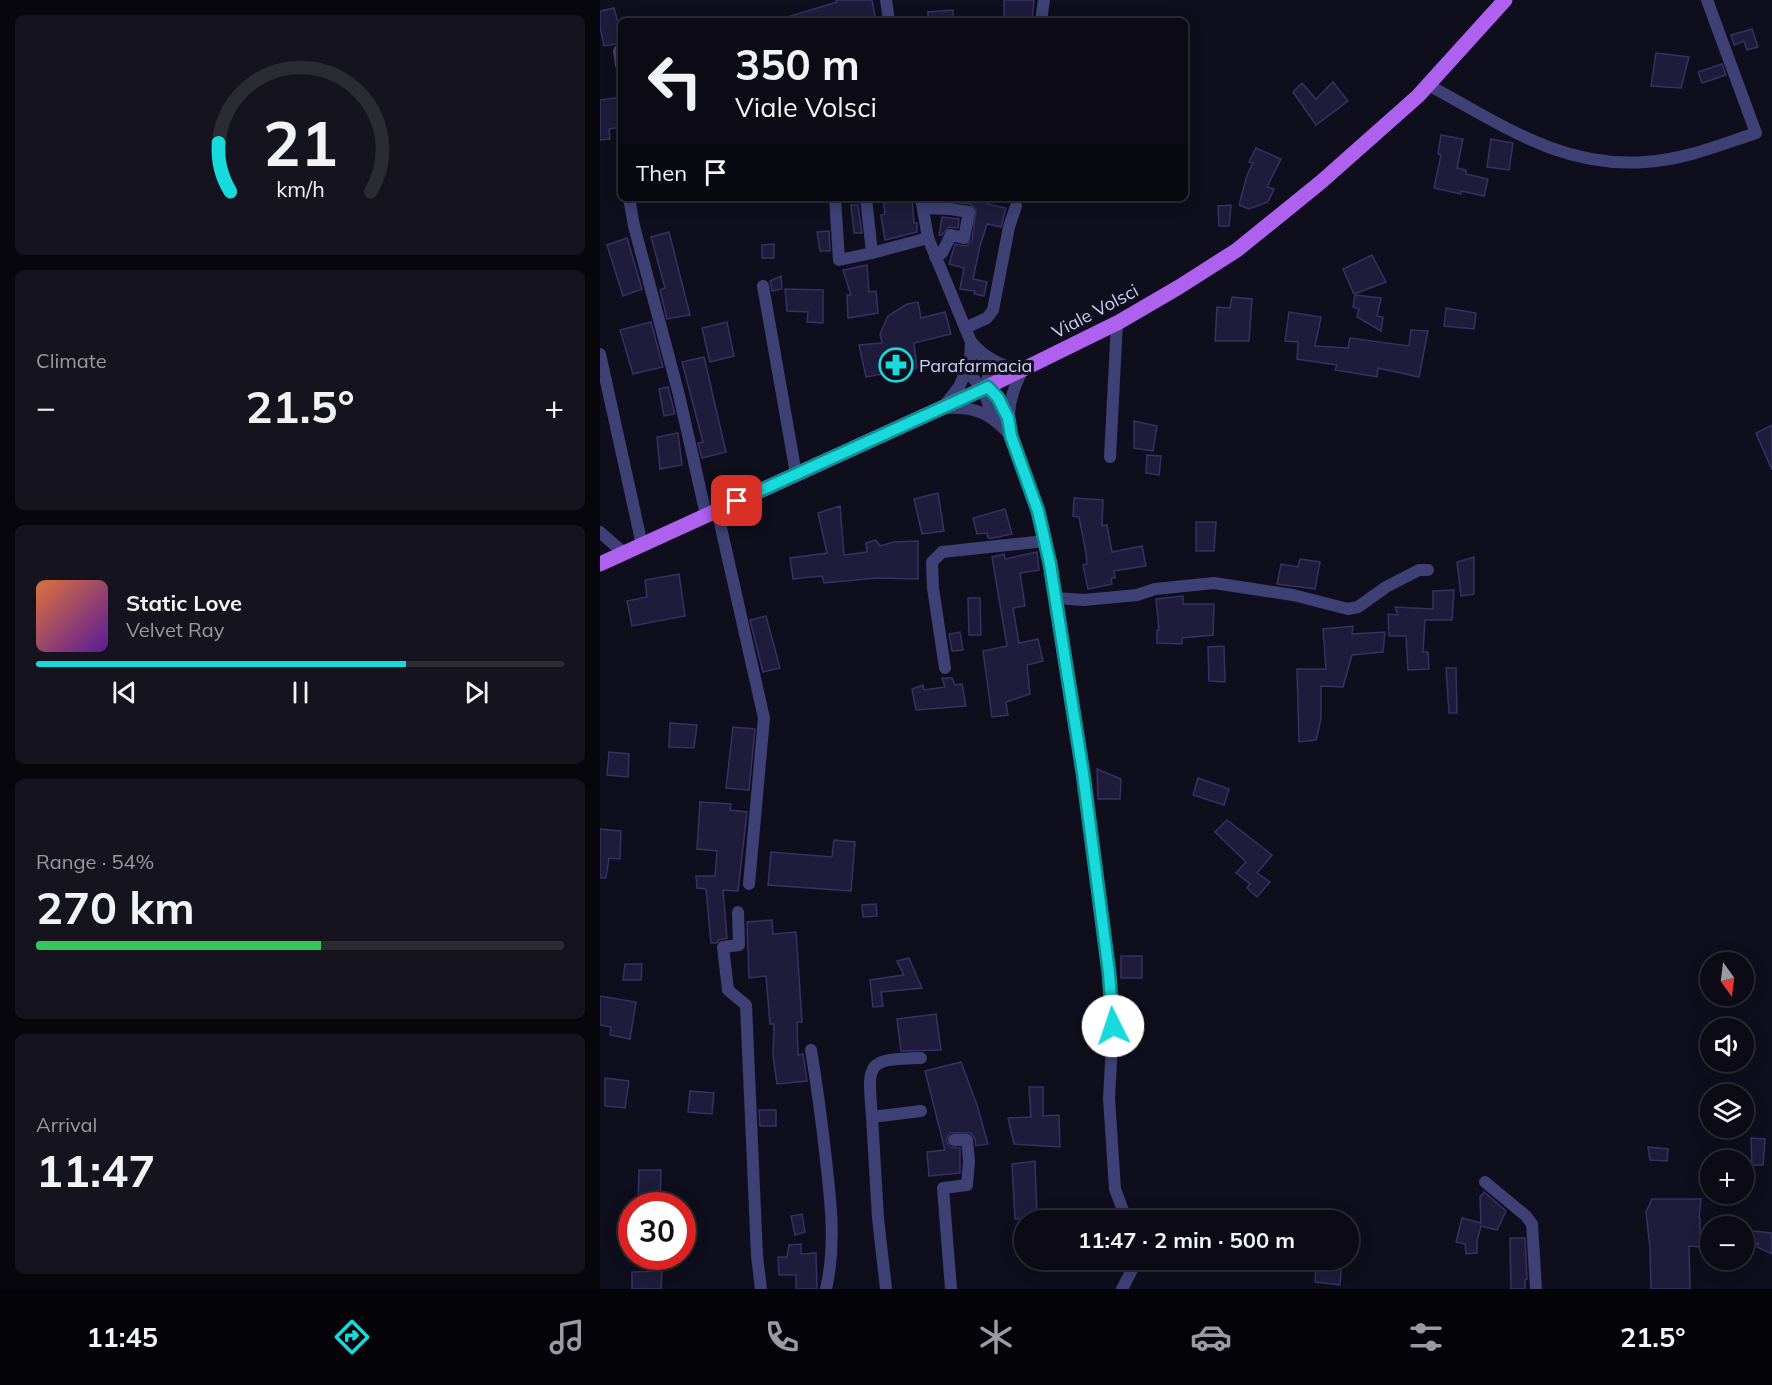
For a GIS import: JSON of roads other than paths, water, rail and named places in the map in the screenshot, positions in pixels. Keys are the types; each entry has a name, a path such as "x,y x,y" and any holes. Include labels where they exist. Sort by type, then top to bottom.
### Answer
{"main road":[{"name":"Viale Volsci","path":"600,564 1022,371 1117,323 1237,249 1321,182 1428,85 1505,0"}],"street":[{"path":"886,0 889,18"},
{"path":"1041,18 1044,0"},
{"path":"1428,85 1533,142 1570,156 1610,162 1646,162 1689,155 1756,133 1707,0"},
{"path":"630,201 634,226 712,513 764,718 749,884"},
{"path":"835,201 839,260 928,238"},
{"path":"866,201 872,253"},
{"path":"935,257 942,253 951,236 964,238 969,212 922,203 928,238 935,257 988,372 986,388 993,417"},
{"path":"966,328 987,318 993,310 1010,227 1017,206"},
{"path":"763,286 796,474"},
{"path":"1110,458 1117,323"},
{"path":"975,346 997,363 1022,371 1013,392 1008,418"},
{"path":"941,409 958,387 975,346"},
{"path":"600,354 642,544"},
{"path":"970,361 973,378 998,398 1008,418 1011,436 1038,511 1056,598 1081,759 1109,973 1113,1026 1110,1110 1115,1189 1123,1210"},
{"path":"941,409 966,408 993,417 1011,436"},
{"path":"600,532 624,553"},
{"path":"945,668 933,588 932,562 942,552 1045,541"},
{"path":"1056,598 1084,600 1137,595 1155,589 1214,583 1293,595 1348,609 1358,607 1386,587 1419,570 1428,570"},
{"path":"738,912 739,945 723,947 728,990 746,1005 757,1256 761,1289"},
{"path":"811,1050 830,1192 833,1240 831,1269 826,1289"},
{"path":"886,1289 878,1218 869,1078 876,1065 889,1059 921,1058"},
{"path":"872,1117 921,1111"},
{"path":"951,1289 943,1188 967,1185 969,1161 967,1140 954,1140"},
{"path":"1485,1182 1526,1216 1532,1224 1536,1289"},
{"path":"1122,1289 1132,1270"}],"place":[{"name":"Parafarmacia","path":"896,365"}]}
